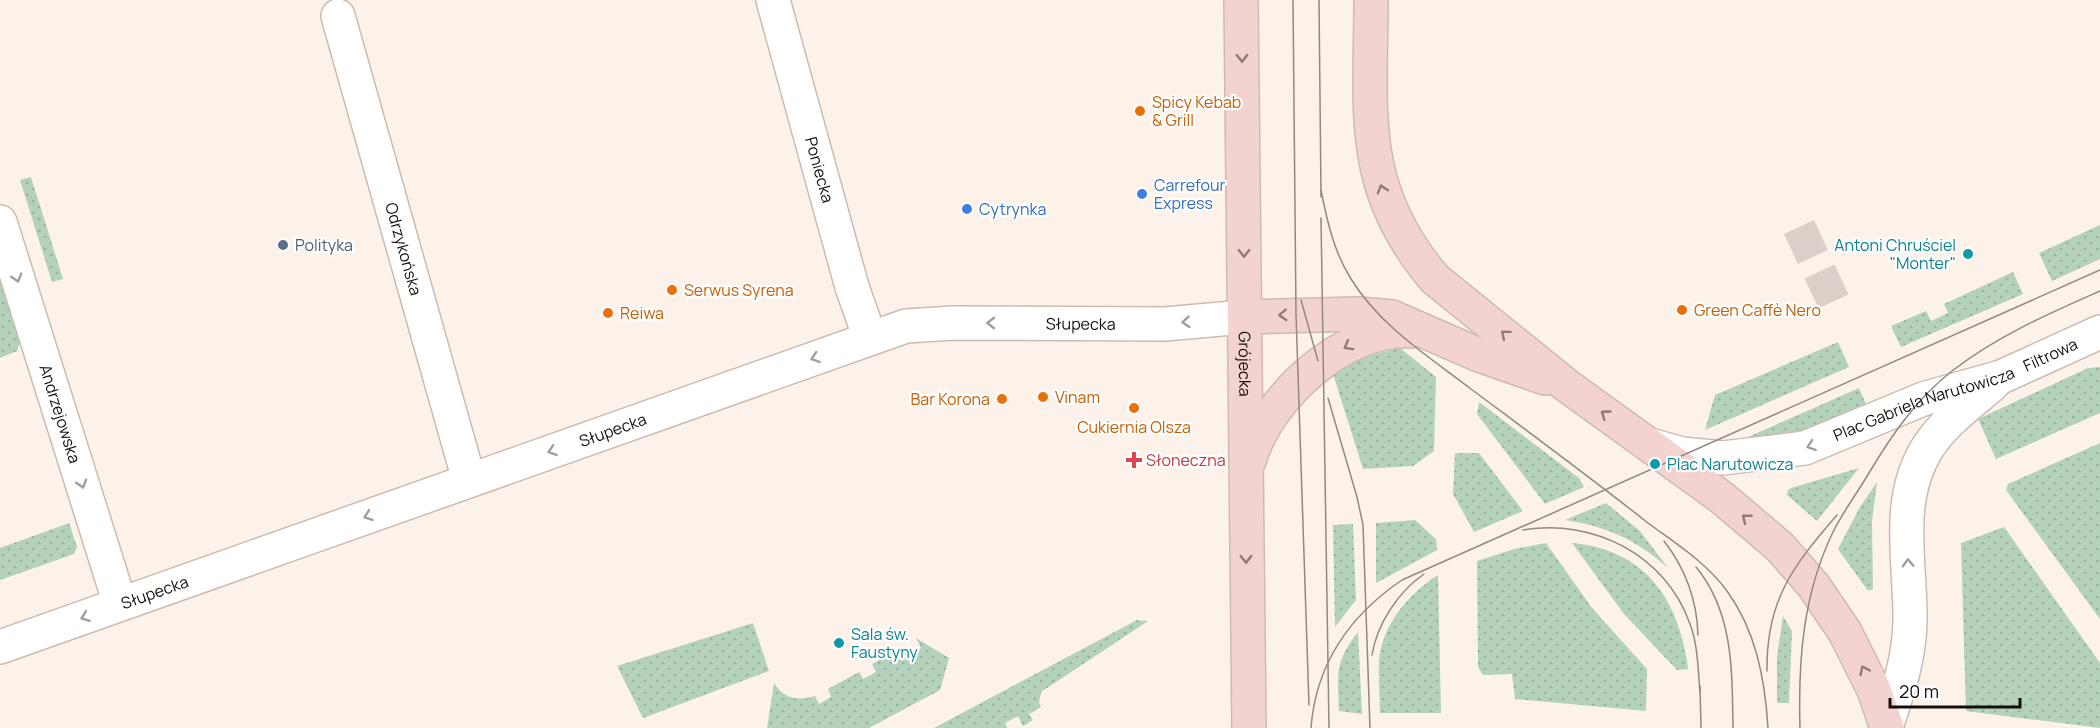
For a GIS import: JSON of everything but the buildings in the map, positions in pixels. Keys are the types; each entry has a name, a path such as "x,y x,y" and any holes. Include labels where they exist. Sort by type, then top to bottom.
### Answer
{"main road":[{"name":"Grójecka","path":"1241,0 1249,728"},
{"path":"1371,0 1371,124 1374,154 1382,189 1396,225 1418,259 1435,279 1566,385"},
{"path":"1244,317 1378,314 1410,323 1479,355 1566,385"},
{"path":"1245,472 1252,450 1276,408 1310,373 1341,350 1373,335 1395,330 1445,339"},
{"name":"Plac Gabriela Narutowicza","path":"1566,385 1760,529 1796,564 1845,632 1887,726"}],"street":[{"name":"Poniecka","path":"773,0 849,275 870,338"},
{"name":"Odrzykońska","path":"338,16 469,480"},
{"name":"Andrzejowska","path":"0,222 120,604"},
{"name":"Słupecka","path":"0,647 906,326 925,324 1165,324 1244,317"},
{"name":"Filtrowa","path":"2001,377 2100,332"},
{"name":"Plac Gabriela Narutowicza","path":"1644,443 1666,451 1705,457 1787,452 1829,439 1923,399 2001,377"},
{"name":"Plac Gabriela Narutowicza","path":"1887,726 1906,667 1910,621 1906,527 1911,485 1916,469 1935,437 2001,377"}],"green space":[{"path":"31,177 63,279 52,282 20,180"},
{"path":"2100,225 2100,259 2052,281 2039,253"},
{"path":"0,268 22,336 17,351 0,358"},
{"path":"2013,272 2023,294 1901,347 1891,326 1926,311 1931,321 1948,313 1944,304"},
{"path":"1838,342 1849,367 1705,430 1715,395"},
{"path":"1400,348 1436,377 1434,451 1413,466 1363,469 1333,374 1355,359"},
{"path":"2100,367 2100,413 1996,459 1978,419 2088,368"},
{"path":"1859,388 1868,409 1810,434 1739,441"},
{"path":"1479,402 1579,478 1584,487 1545,504 1477,414"},
{"path":"2100,443 2100,619 2006,490 2008,484"},
{"path":"1455,453 1479,453 1523,511 1474,532 1453,494"},
{"path":"1859,468 1817,521 1787,495 1791,488"},
{"path":"1877,482 1872,521 1873,589 1868,591 1838,549 1860,507"},
{"path":"1606,503 1640,531 1668,568 1633,542 1607,530 1565,520"},
{"path":"1415,520 1436,539 1437,550 1376,583 1376,523"},
{"path":"69,523 77,547 74,554 0,580 0,548"},
{"path":"1353,524 1356,600 1335,627 1333,525"},
{"path":"2004,527 2100,663 2100,728 1966,711 1961,543"},
{"path":"1546,543 1592,608 1647,669 1646,711 1515,699 1512,674 1483,675 1478,667 1477,561 1514,549"},
{"path":"1572,543 1598,548 1620,556 1639,568 1654,583 1667,601 1676,621 1688,669 1677,670 1624,614"},
{"path":"1438,575 1441,713 1380,713 1379,662 1385,636 1391,623 1407,601"},
{"path":"1783,616 1792,631 1789,703 1777,703 1777,657"},
{"path":"1137,620 1148,621 1041,692 1039,703 1041,707 1029,714 1033,720 1023,726 1018,716 1005,723 1007,728 934,728"},
{"path":"753,623 769,671 643,718 617,666"},
{"path":"1358,632 1362,714 1339,711 1339,669 1345,652"},
{"path":"916,638 949,658 940,690 869,728 767,728 774,683 782,692 792,697 815,696 819,704 831,697 828,689 859,672 863,679 876,672 872,664 903,647 908,655 921,648"}],"tunnel":[{"path":"1799,227 1837,309"}],"tram line":[{"path":"1293,0 1296,314 1309,705"},
{"path":"1319,0 1321,197"},
{"path":"1321,190 1332,236 1345,269 1363,296 1390,326 1690,554 1719,581 1737,606 1752,639 1761,674 1768,728"},
{"path":"1321,218 1329,728"},
{"path":"1311,728 1320,683 1338,643 1366,609 1402,580 2100,270"},
{"path":"1800,728 1800,677 1804,628 1815,579 1833,532 1877,459 1916,405 1939,382 1969,358 2023,326 2100,291"},
{"path":"1301,300 1318,361"},
{"path":"1328,398 1363,525 1370,728"},
{"path":"1767,671 1771,624 1785,586 1807,551 1837,515"},
{"path":"1523,530 1549,528 1575,530 1600,536 1624,547 1645,561 1664,579 1679,600 1690,624 1696,649 1700,692"},
{"path":"1664,541 1678,562 1688,585 1695,610 1698,635"},
{"path":"1696,567 1718,604 1724,623 1731,665 1733,728"},
{"path":"1372,655 1384,620 1397,599 1424,574"},
{"path":"1700,686 1701,728"}],"place":[{"name":"Spicy Kebab & Grill","path":"1140,111"},
{"name":"Carrefour Express","path":"1142,194"},
{"name":"Cytrynka","path":"967,209"},
{"name":"Polityka","path":"283,245"},
{"name":"Antoni Chruściel \"Monter\"","path":"1968,254"},
{"name":"Serwus Syrena","path":"672,290"},
{"name":"Green Caffè Nero","path":"1682,310"},
{"name":"Reiwa","path":"608,313"},
{"name":"Vinam","path":"1043,397"},
{"name":"Bar Korona","path":"1002,399"},
{"name":"Cukiernia Olsza","path":"1134,408"},
{"name":"Słoneczna","path":"1134,460"},
{"name":"Plac Narutowicza","path":"1655,464"},
{"name":"Sala św. Faustyny","path":"839,643"}]}
